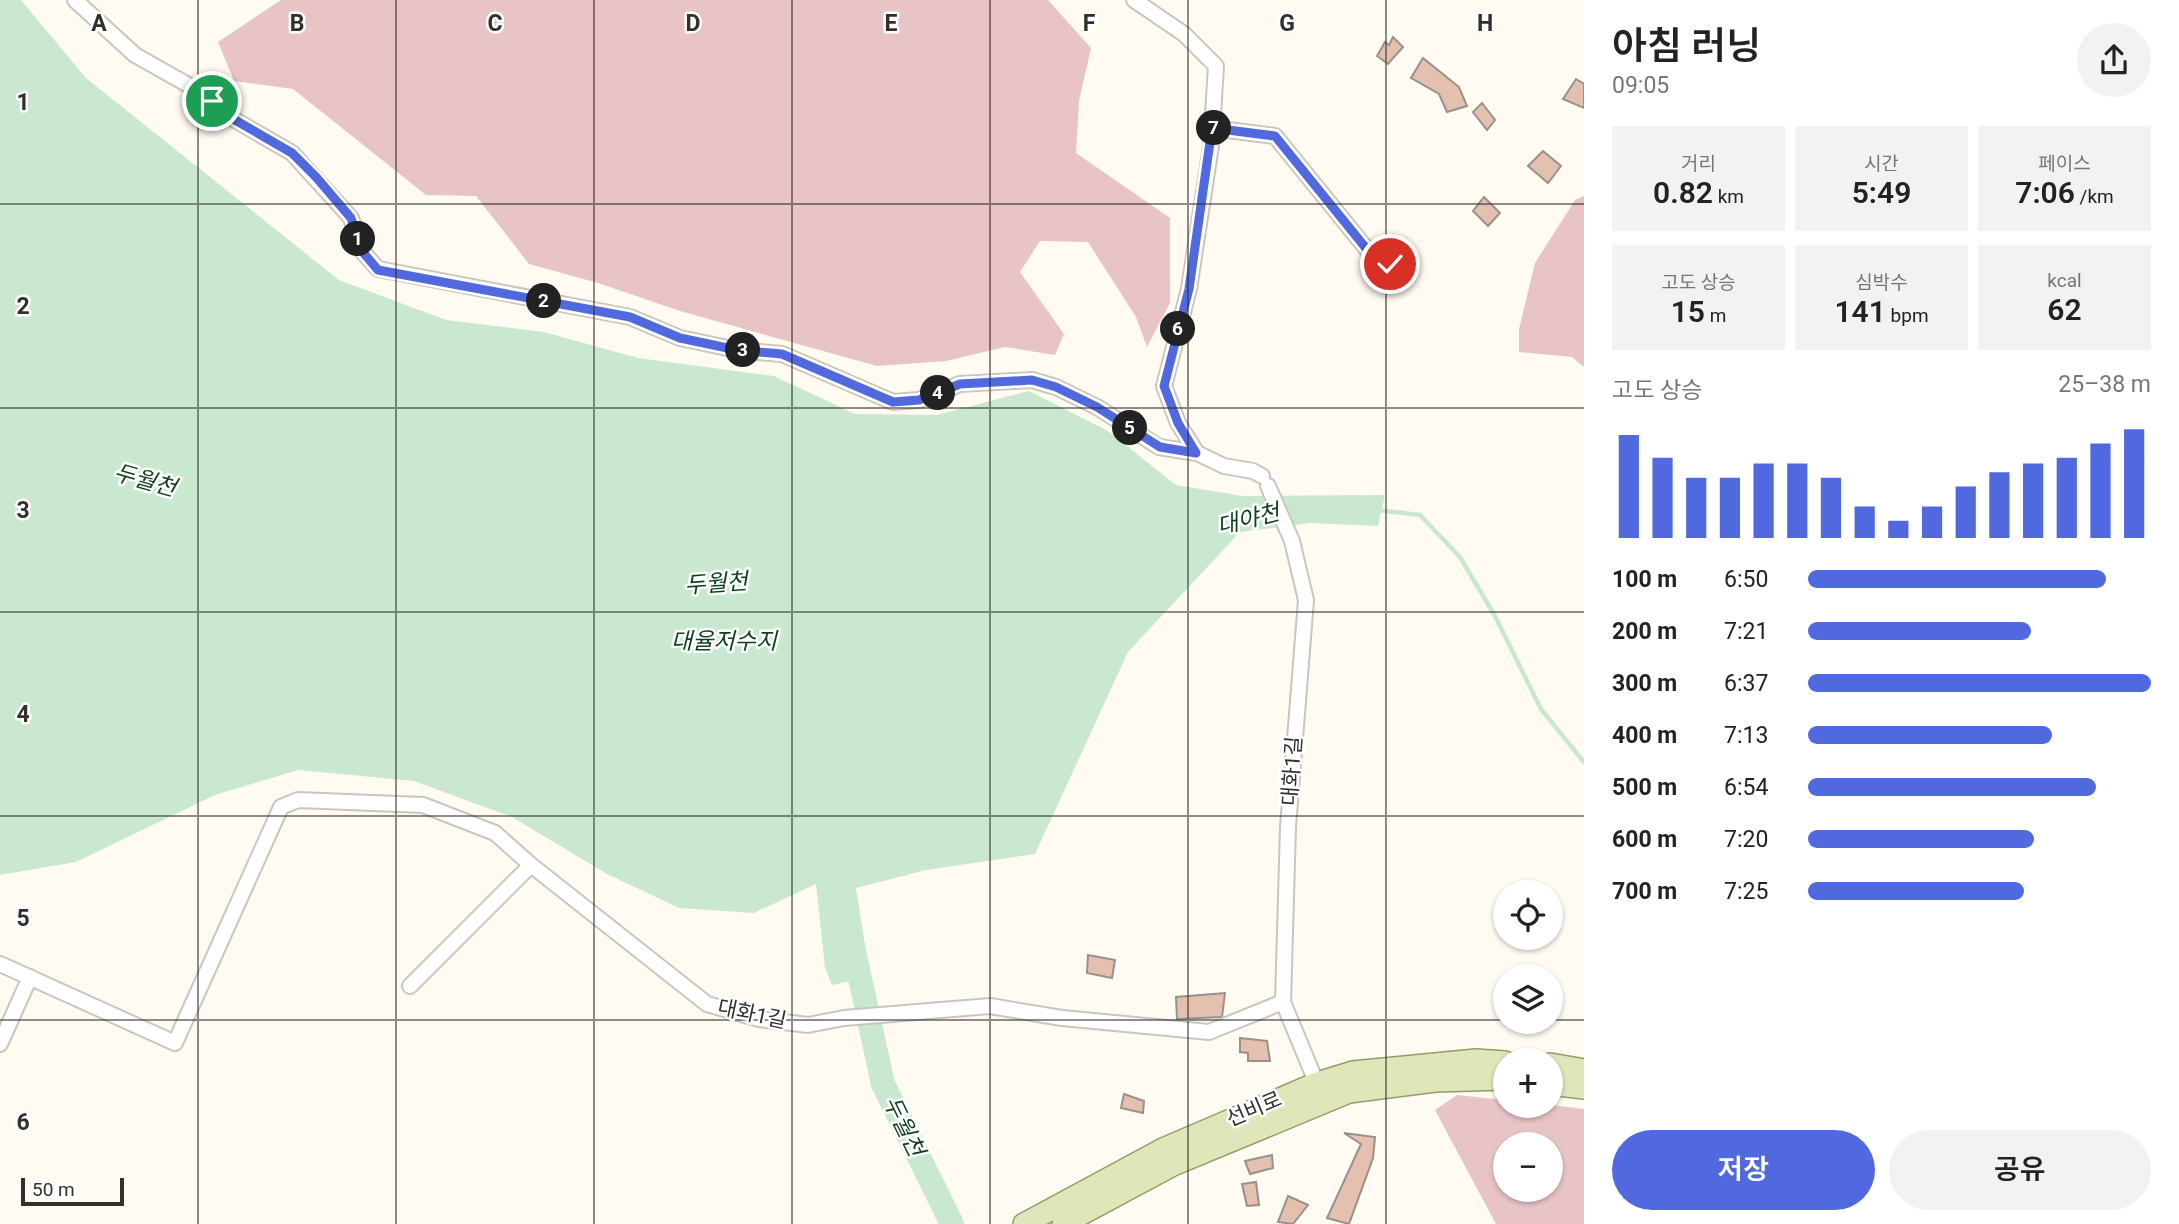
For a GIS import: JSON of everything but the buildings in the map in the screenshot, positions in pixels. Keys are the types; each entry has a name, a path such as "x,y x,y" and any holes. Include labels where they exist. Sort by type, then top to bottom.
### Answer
{"main road":[{"name":"선비로","path":"1063,1224 1173,1165 1320,1093 1353,1072 1476,1060 1493,1061"},
{"path":"1563,1066 1584,1070"},
{"name":"선비로","path":"1024,1224 1163,1149 1320,1093 1435,1081 1493,1079"},
{"path":"1563,1086 1584,1088"}],"street":[{"path":"75,0 135,55 190,86 235,120 292,153 351,218 361,250 378,270 630,317 680,338 737,350 782,354 893,402 919,400 960,384 1032,380 1056,387 1097,407 1160,447 1196,453"},
{"path":"1135,0 1184,34 1216,66 1212,128 1189,289 1164,386 1178,423 1196,453"},
{"path":"1212,128 1275,136 1378,263"},
{"name":"대화1길","path":"1196,453 1224,466 1252,471 1265,481 1292,541 1306,600 1288,827 1283,1002 1320,1093"},
{"name":"대화1길","path":"30,977 175,1043 281,807 298,800 423,805 495,833 531,865 707,1004 759,1019 808,1026 844,1018 990,1006 1062,1018 1209,1031 1283,1002"},
{"path":"410,986 531,865"},
{"path":"0,964 30,977 0,1044"}],"shaded area":[{"path":"281,0 1048,0 1091,48 1079,101 1076,153 1170,218 1170,303 1147,347 1136,317 1088,242 1040,241 1020,272 1064,334 1055,355 1005,347 946,361 877,366 680,311 598,283 529,264 476,196 426,195 293,89 234,81 218,42"},
{"path":"1584,196 1584,367 1572,357 1519,352 1519,329 1535,263 1575,200"},
{"path":"1457,1095 1493,1099 1493,1118 1563,1118 1563,1106 1584,1109 1584,1224 1496,1224 1435,1110"}],"water":[{"name":"대율저수지","path":"0,0 21,0 86,78 339,280 446,320 544,332 638,358 774,376 855,414 937,415 1029,391 1108,431 1176,485 1243,496 1385,495 1378,526 1310,523 1240,532 1128,652 1035,854 926,870 856,888 870,977 832,985 825,968 816,884 754,913 679,908 607,874 512,817 414,781 298,770 215,795 76,862 0,875"}],"waterway":[{"name":"대야천","path":"1376,510 1420,515 1460,557 1495,616 1541,709 1584,762"},
{"name":"두월천","path":"853,946 883,1084 952,1224"}],"route":[{"path":"212,101 235,120 292,153 316,177 351,218 361,250 378,270 404,272 446,284 630,317 680,338 737,350 782,354 893,402 919,400 960,384 1011,379 1032,380 1056,387 1097,407 1160,447 1196,453 1178,423 1164,386 1167,365 1189,289 1212,128 1275,136 1378,263 1384,261 1390,264"}]}
